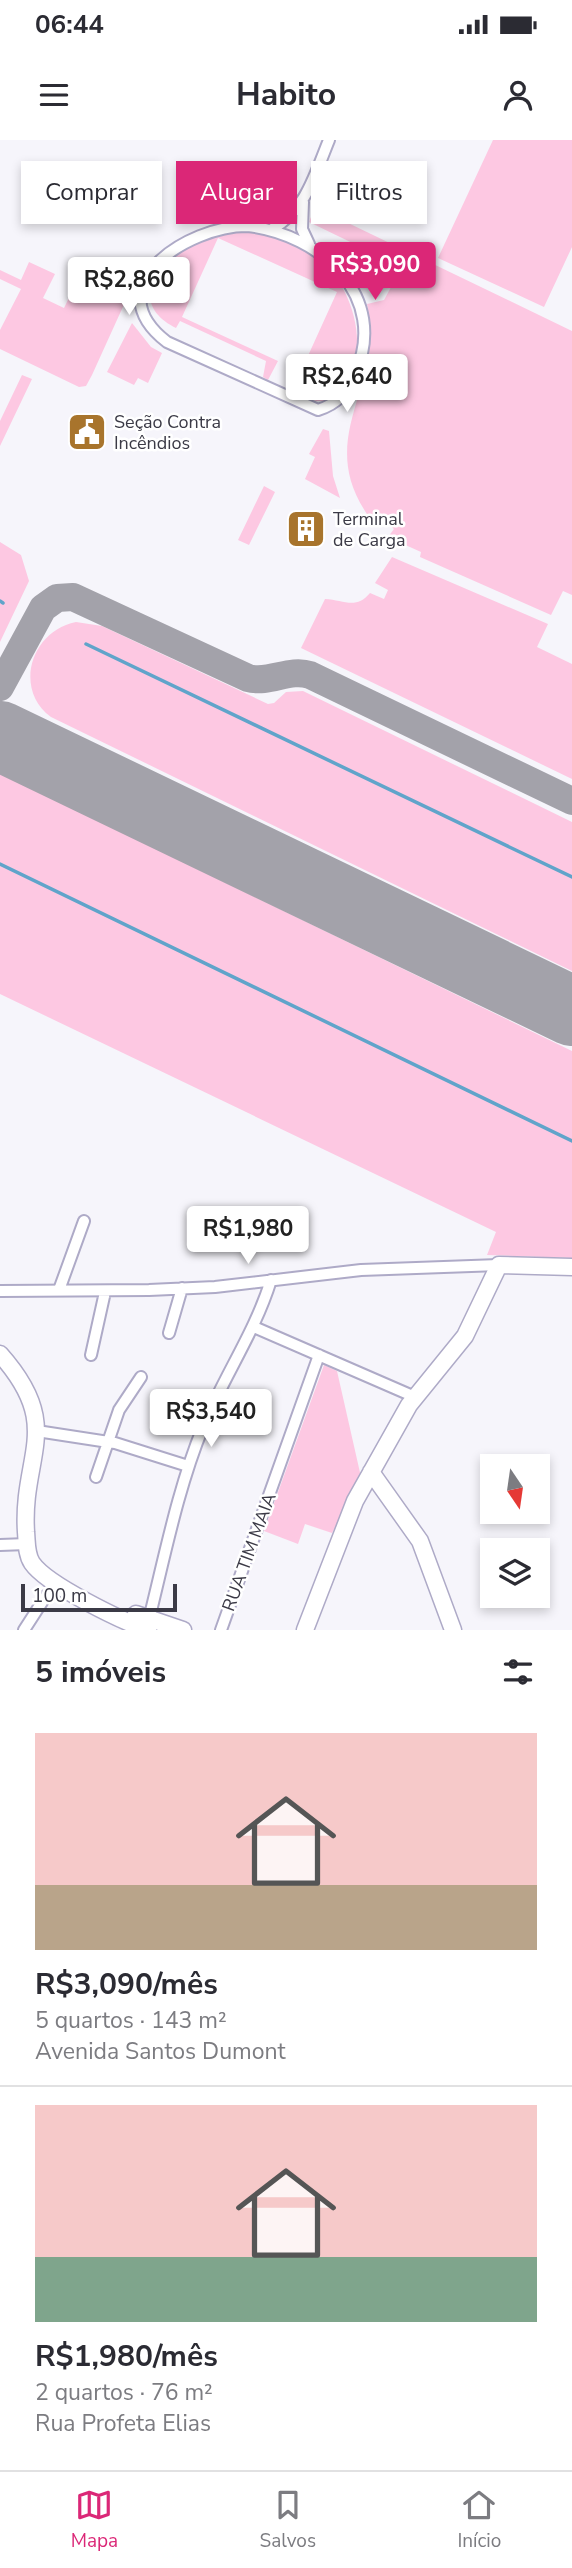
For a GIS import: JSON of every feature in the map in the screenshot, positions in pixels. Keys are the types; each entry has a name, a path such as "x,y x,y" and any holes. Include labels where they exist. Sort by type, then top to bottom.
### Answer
{"street":[{"path":"272,229 293,215 304,199 329,140"},
{"path":"304,199 302,229 309,244"},
{"path":"222,227 272,229 309,244 343,275 360,306 363,321 361,361 341,399 318,410 167,342 155,333 144,313 142,298 147,275 170,249 222,227"},
{"path":"59,1290 84,1221"},
{"path":"0,1291 105,1292 183,1288 361,1270 499,1265 572,1267"},
{"path":"305,1630 341,1529 370,1472 415,1397 465,1336 499,1265"},
{"path":"147,1627 188,1466 215,1400 254,1327 271,1280"},
{"path":"169,1333 183,1288"},
{"path":"91,1354 105,1292"},
{"path":"254,1327 415,1397"},
{"path":"0,1354 27,1391 37,1431 26,1515 27,1544 31,1561 55,1582 113,1615 147,1627 183,1630"},
{"name":"RUA TIM MAIA","path":"221,1630 319,1355"},
{"path":"96,1477 119,1410 141,1377"},
{"path":"37,1431 109,1441 188,1466"},
{"path":"370,1472 420,1541 453,1630"},
{"path":"27,1544 43,1562 147,1627"},
{"path":"0,1545 27,1544"},
{"path":"24,1630 55,1582"}],"shaded area":[{"path":"493,140 572,140 572,247 544,307 438,258"},
{"path":"313,224 350,224 572,331 572,595 563,591 551,615 420,557 421,552 401,543 398,547 388,537 394,529 381,519 375,525 356,495 348,467 348,441 370,336 367,304 384,300 402,267"},
{"path":"238,232 276,237 303,247 326,265 340,283 356,324 357,346 353,367 344,386 328,401 316,401 292,391 337,292 218,238 182,317 278,361 268,380 263,377 266,361 180,321 176,328 160,317 153,308 149,290 156,276 173,256 210,237"},
{"path":"88,259 95,262 92,268 99,271 104,264 136,278 92,375 86,386 79,387 0,349 0,330 21,289 0,279 0,270 21,280 29,262 55,274 43,298 64,308"},
{"path":"132,323 151,347 162,353 148,383 138,378 134,385 107,372"},
{"path":"22,375 32,379 0,446 0,421"},
{"path":"323,429 329,431 333,476 340,498 305,479 315,457 309,454"},
{"path":"264,486 275,492 249,545 238,540"},
{"path":"0,542 21,555 29,581 0,642"},
{"path":"392,557 548,624 537,647 572,664 572,779 301,648 325,599 355,603 370,593 384,599 388,590 375,583"},
{"path":"76,622 102,626 268,704 274,703 286,692 303,691 572,822 572,971 51,717 39,705 33,692 30,677 32,662 48,637 60,628"},
{"path":"0,773 572,1051 572,1258 487,1255 496,1232 0,994"},
{"path":"324,1365 337,1371 361,1477 332,1533 305,1524 298,1544 264,1531"}],"waterway":[{"path":"86,644 572,877"},
{"path":"0,864 572,1141"}],"taxiway":[{"path":"0,687 43,608 57,598 73,597 248,678 264,679 295,673 310,675 572,801"},
{"path":"0,731 6,739"}],"runway":[{"path":"0,736 572,1011"}],"place":[{"name":"Seção Contra Incêndios","path":"87,432"},
{"name":"Terminal de Carga","path":"306,529"}]}
